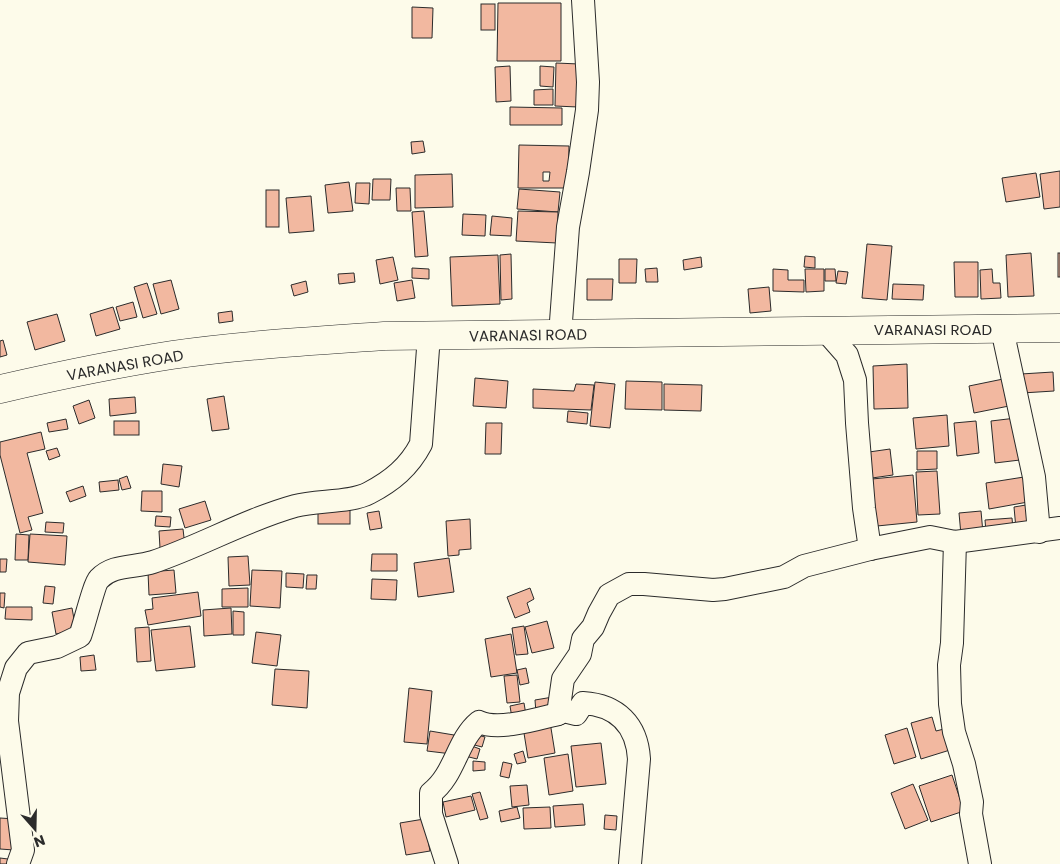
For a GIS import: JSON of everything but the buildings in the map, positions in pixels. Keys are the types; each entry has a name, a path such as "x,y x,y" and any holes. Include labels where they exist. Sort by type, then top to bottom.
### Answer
{"highway":[{"name":"VARANASI ROAD","path":"0,389 85,370 174,355 328,340 429,335 1060,328"}],"street":[{"path":"560,335 568,227 580,163 587,110 588,72 583,0"},
{"path":"558,714 562,679 580,654 583,639 594,627 604,602 609,595 629,584 702,590 725,589 784,577 804,566 870,548 930,537 955,542 1050,530 1034,477 1002,329"},
{"path":"826,330 847,355 855,380 862,493 870,548"},
{"path":"18,864 23,850 4,721 8,693 16,668 28,653 56,647 80,636 97,580 109,571 121,567 150,563 228,530 294,507 366,494 385,485 402,472 414,457 421,444 429,335"},
{"path":"955,542 952,643 949,665 950,704 954,732 964,764 972,802 970,814 980,864"},
{"path":"447,864 431,814 431,793 438,788 445,778 470,729 479,722 486,725 499,725 526,721 564,711 576,714 583,703 606,707 618,715 627,722 638,745 639,759 630,864"}]}
